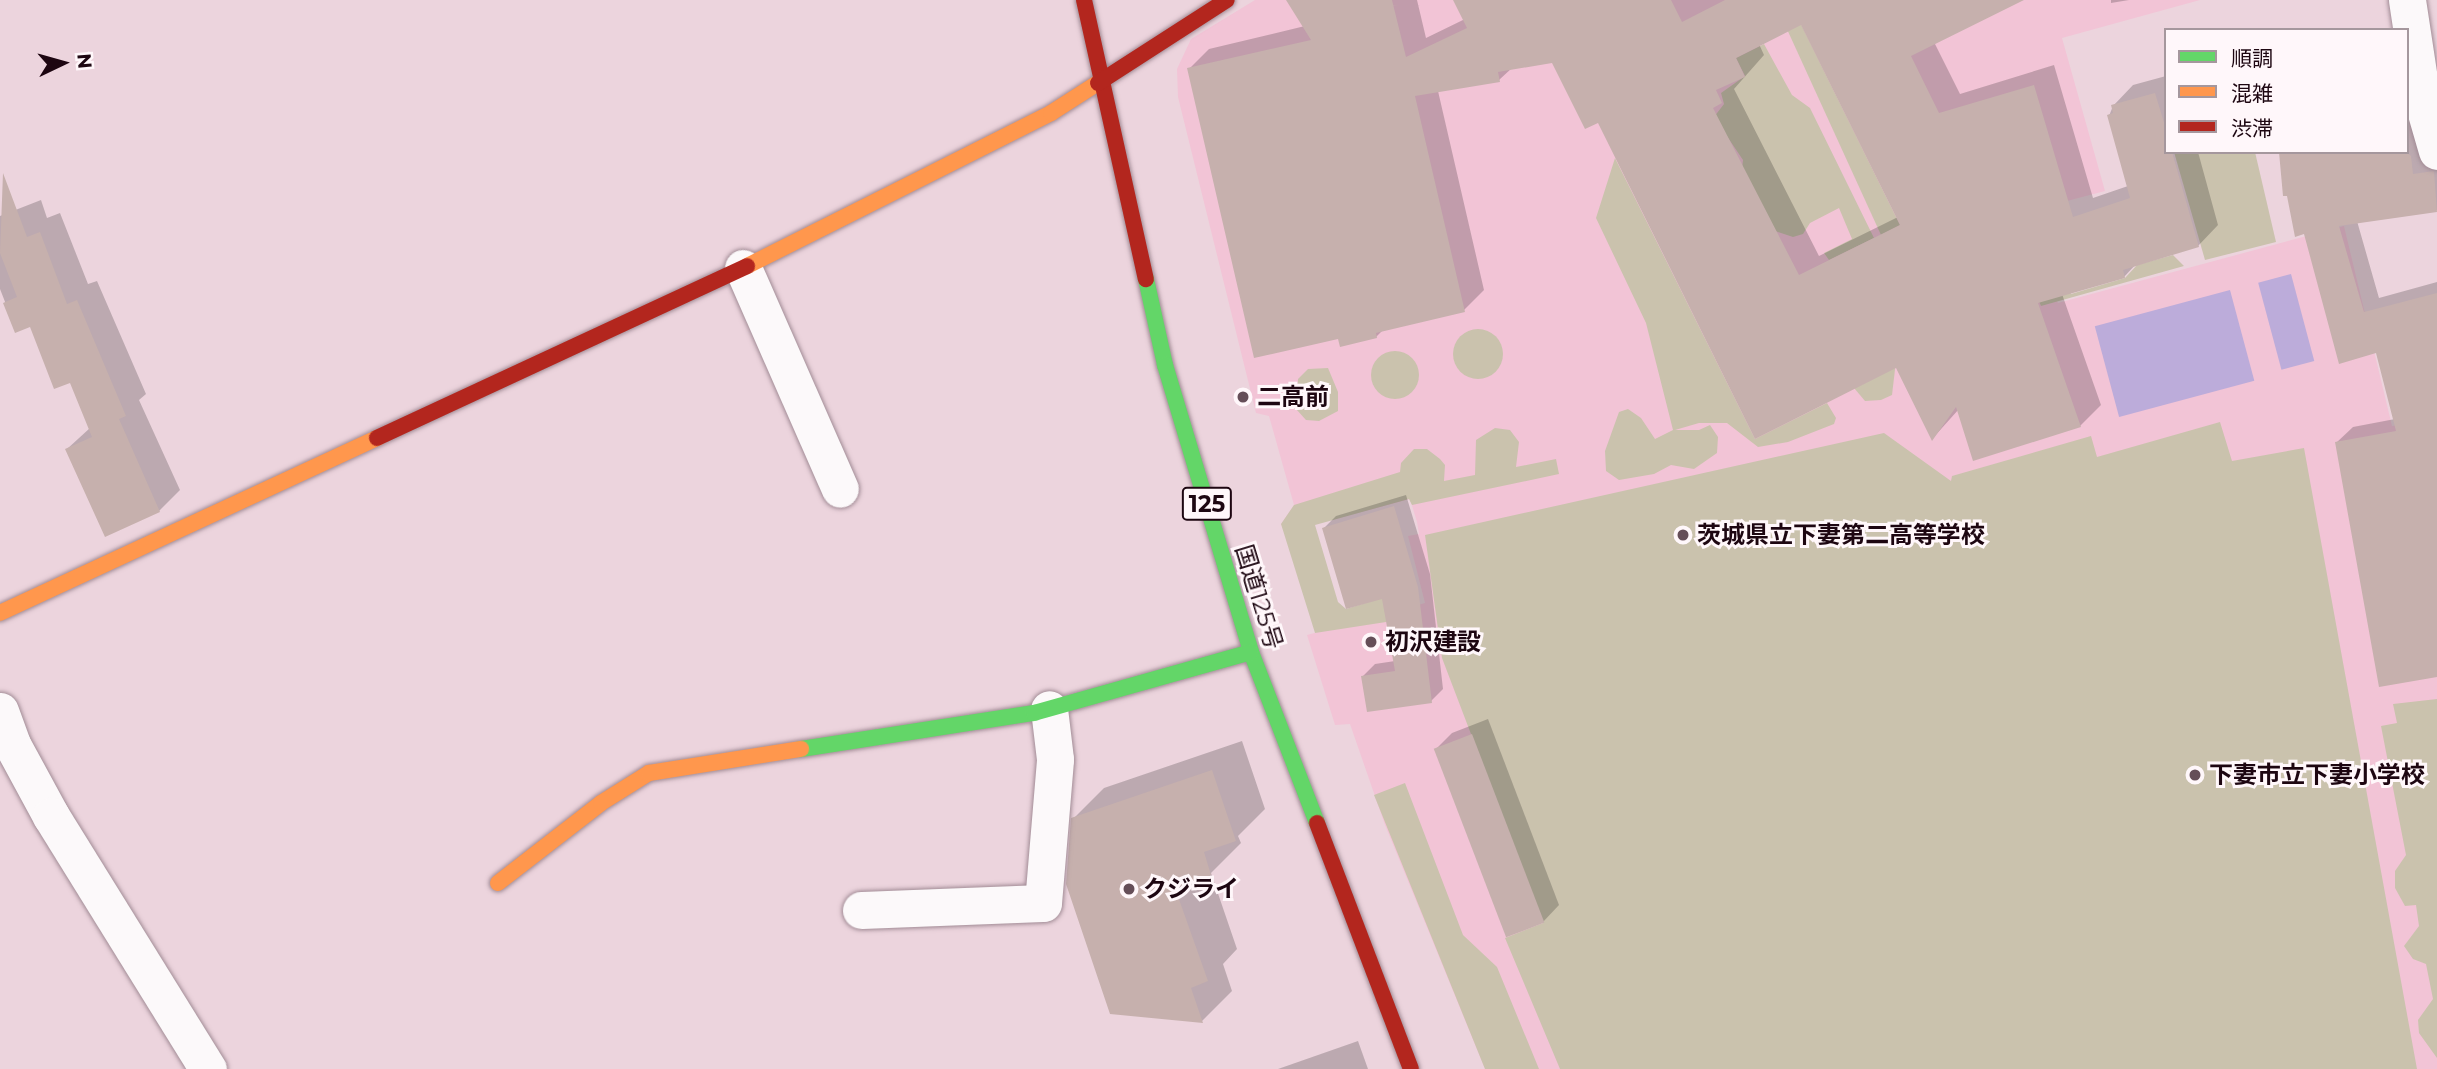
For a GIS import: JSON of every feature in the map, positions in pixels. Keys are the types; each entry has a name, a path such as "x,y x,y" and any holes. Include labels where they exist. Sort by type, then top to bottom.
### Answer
{"main road":[{"name":"国道125号","path":"1084,0 1165,365 1251,652 1411,1069"},
{"path":"0,613 743,268 1051,113 1227,0"},
{"path":"498,883 601,803 649,773 1049,709 1251,652"}],"street":[{"path":"2407,0 2422,99 2437,151"},
{"path":"743,268 840,489"},
{"path":"861,910 1043,903 1055,759 1049,709"},
{"path":"0,710 6,749 208,1069"}],"shaded area":[{"name":"茨城県立下妻第二高等学校","path":"1255,0 2200,0 2062,38 2105,191 2006,217 2058,303 2344,226 2392,426 2437,419 2437,1069 1485,1069 1385,825 1350,724 1335,725 1307,635 1425,603 1408,536 1419,534 1410,499 1286,532 1281,524 1294,505 1269,416 1256,413 1178,97 1177,69 1191,39"},
{"path":"1789,0 1900,225 1881,235 1776,5"},
{"path":"1764,44 1792,95 1810,108 1874,238 1829,260 1824,253 1852,239 1839,208 1810,223 1803,234 1793,237 1775,231 1742,169 1743,160 1714,117 1724,104 1721,93 1745,76 1736,58"},
{"path":"2175,154 2255,154 2276,242 2205,260"},
{"path":"1615,158 1755,439 1827,403 1836,418 1834,424 1788,442 1758,447 1727,423 1699,423 1675,430 1699,430 1710,425 1718,437 1717,453 1694,469 1671,465 1654,474 1619,480 1606,471 1605,451 1619,412 1628,409 1641,418 1655,439 1673,430 1646,323 1596,218"},
{"path":"2053,231 2071,294 2125,278 2137,265 2173,255 2184,266 2041,306 2014,240"},
{"path":"2291,274 2314,361 2281,370 2258,283"},
{"path":"2230,290 2254,381 2119,417 2095,326"},
{"path":"1478,329 1495,337 1503,354 1495,371 1478,379 1461,371 1453,354 1461,337"},
{"path":"1395,351 1412,358 1419,375 1412,392 1395,399 1378,392 1371,375 1378,358"},
{"path":"1896,361 1892,395 1881,400 1865,401 1849,382"},
{"path":"1328,368 1338,392 1338,411 1319,421 1306,420 1296,409 1298,379 1308,369"},
{"path":"2220,422 2232,461 2304,448 2417,1069 1560,1069 1505,938 1543,923 1442,658 1425,535 1884,433 1951,481 1952,476 2091,436 2097,457"},
{"path":"1495,428 1510,430 1519,442 1516,467 1556,459 1559,474 1412,505 1409,499 1315,525 1338,602 1346,609 1388,596 1386,622 1315,633 1281,524 1294,505 1400,472 1401,463 1414,449 1427,449 1440,459 1445,465 1444,481 1475,475 1476,440"},
{"path":"2437,699 2437,1058 2419,1033 2418,1020 2433,999 2426,964 2413,959 2404,946 2419,926 2416,905 2405,906 2395,888 2395,871 2406,855 2381,726 2397,723 2393,704"},
{"path":"1405,783 1463,935 1497,967 1539,1069 1485,1069 1374,795"}],"building":[{"path":"1286,0 1392,0 1406,57 1467,28 1453,0 1671,0 1682,22 1725,0 2024,0 1911,56 1939,113 2034,85 2073,217 2130,198 2107,115 2113,113 2111,105 2155,93 2164,122 2164,154 2173,154 2199,247 2123,270 2125,278 2038,303 2081,427 1973,461 1956,407 1932,441 1896,368 1755,439 1598,123 1585,129 1552,63 1498,72 1500,82 1415,96 1465,312 1376,333 1377,338 1340,347 1338,339 1254,358 1187,68 1311,40","holes":["1801,25 1900,225 1799,275 1713,108 1722,103 1716,90 1745,77 1736,58"]},
{"path":"2279,154 2408,154 2413,174 2434,171 2437,212 2339,226 2364,312 2437,293 2437,677 2379,687 2335,442 2396,431 2376,353 2339,364 2304,234 2295,237 2287,196 2283,196"},
{"path":"3,173 27,237 40,232 67,304 77,300 126,416 119,419 160,512 105,537 65,449 92,437 70,383 54,389 30,327 15,333 3,303 17,297 0,253"},
{"path":"1394,506 1418,587 1432,703 1367,712 1361,676 1395,671 1382,599 1346,609 1322,528"},
{"path":"1472,734 1544,923 1506,937 1434,749"},
{"path":"1212,770 1236,841 1204,852 1211,875 1175,888 1208,981 1191,988 1203,1023 1110,1014 1066,884 1071,818"}],"traffic: fast":[{"path":"1146,279 1165,365 1251,652 1317,823"},
{"path":"801,749 1034,713 1251,652"}],"traffic: slow":[{"path":"747,266 1051,113 1098,83"},
{"path":"0,613 377,438"},
{"path":"498,883 601,803 649,773 801,749"}],"traffic: jam":[{"path":"1084,0 1146,279"},
{"path":"1098,83 1227,0"},
{"path":"377,438 747,266"},
{"path":"1317,823 1411,1069"}],"place":[{"name":"二高前","path":"1243,397"},
{"name":"茨城県立下妻第二高等学校","path":"1683,535"},
{"name":"初沢建設","path":"1371,642"},
{"name":"下妻市立下妻小学校","path":"2195,775"},
{"name":"クジライ","path":"1129,889"}]}
